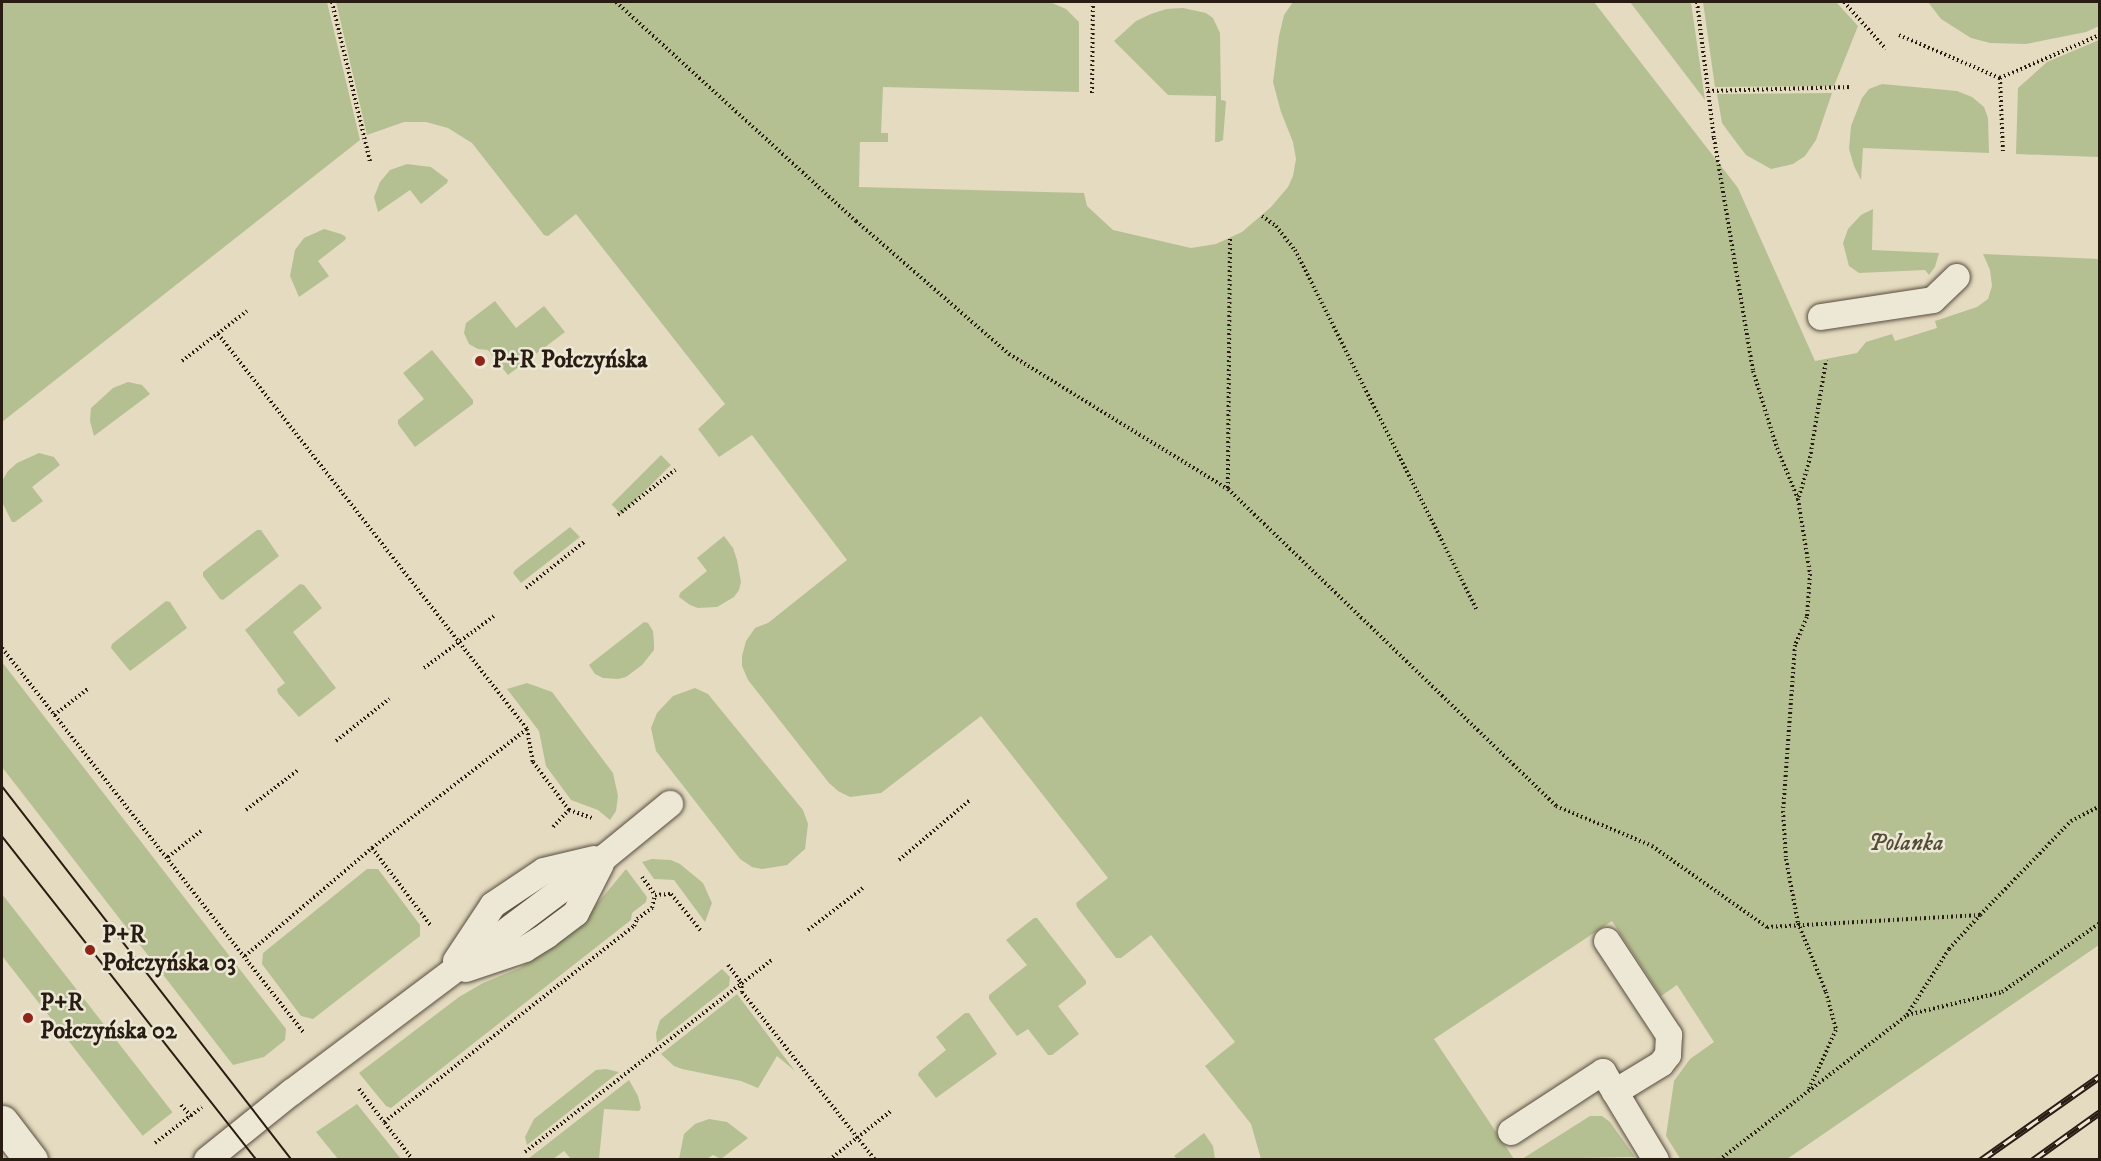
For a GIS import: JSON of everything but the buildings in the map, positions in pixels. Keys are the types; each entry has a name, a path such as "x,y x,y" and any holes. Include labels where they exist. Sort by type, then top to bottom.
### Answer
{"main road":[{"path":"2,1122 31,1160"}],"lane":[{"path":"1821,317 1933,300 1957,277"},
{"path":"446,976 525,950 576,913 605,856 670,804"},
{"path":"207,1160 446,976 493,905 544,871 605,856"},
{"path":"1607,941 1670,1035 1668,1055 1661,1064 1615,1092"},
{"path":"1511,1132 1603,1072 1656,1160"}],"path":[{"path":"332,2 370,162"},
{"path":"616,2 856,221 1010,354 1228,489 1556,806 1652,846 1767,927 1798,923 1980,915"},
{"path":"1092,93 1093,2"},
{"path":"1697,2 1708,91 1753,371 1777,448 1798,499 1810,574 1807,617 1795,645 1783,811 1786,859 1798,923 1826,992 1836,1030 1809,1089"},
{"path":"1844,2 1886,49"},
{"path":"1899,35 2000,78 2100,35"},
{"path":"2000,78 2002,153"},
{"path":"1708,91 1852,87"},
{"path":"1262,216 1276,226 1295,250 1478,610"},
{"path":"1228,489 1230,239"},
{"path":"182,361 247,311"},
{"path":"218,334 527,729 532,762 569,810 590,817 597,823"},
{"path":"1798,499 1809,458 1826,360"},
{"path":"618,515 675,470"},
{"path":"526,588 584,542"},
{"path":"424,668 494,616"},
{"path":"2,648 307,1037"},
{"path":"54,715 89,688"},
{"path":"336,741 389,699"},
{"path":"245,956 372,848 527,729"},
{"path":"246,810 298,770"},
{"path":"899,860 970,800"},
{"path":"1719,1160 1907,1015 1949,949 1980,915 2071,821 2100,806"},
{"path":"546,833 569,810"},
{"path":"168,858 201,831"},
{"path":"372,848 432,927"},
{"path":"384,1122 634,926 637,919 652,908 655,895 639,873"},
{"path":"808,930 863,888"},
{"path":"655,895 671,894 701,931"},
{"path":"1907,1015 2002,992 2100,923"},
{"path":"525,1152 772,960"},
{"path":"728,965 741,982 742,992 875,1160"},
{"path":"349,1094 357,1088 413,1160"},
{"path":"181,1105 191,1116"},
{"path":"155,1143 202,1107"},
{"path":"829,1160 892,1110"}],"green space":[{"path":"2,2 327,2 360,140 2,422"},
{"name":"Polanka","path":"336,2 1050,2 1066,9 1079,22 1079,92 883,87 881,133 888,133 888,142 860,142 859,187 1084,193 1087,206 1113,230 1191,248 1216,244 1242,232 1271,207 1288,187 1293,176 1296,159 1293,142 1281,112 1273,82 1284,15 1293,2 1594,2 1738,188 1815,361 1857,353 1866,342 1892,334 1895,341 1937,328 1935,321 1977,307 1988,299 1992,286 1990,270 1983,254 2099,259 2099,945 1787,1159 1681,1160 1666,1136 1674,1081 1690,1059 1714,1042 1677,985 1661,996 1612,921 1434,1039 1514,1159 1261,1159 1251,1124 1205,1066 1235,1042 1151,935 1121,958 1116,958 1076,903 1108,878 981,716 881,793 850,797 829,783 748,680 742,666 742,656 746,641 755,628 768,623 847,560 752,435 719,457 698,429 725,404 576,214 548,236 544,235 472,143 448,128 426,122 404,122 367,135"},
{"path":"1630,2 1691,2 1705,100"},
{"path":"1703,2 1836,2 1858,26 1834,86 1715,87"},
{"path":"1928,2 2099,2 2099,26 2086,32 2026,44 1990,43 1971,38 1941,19"},
{"path":"1183,8 1206,13 1213,18 1220,33 1221,100 1226,101 1223,140 1219,142 1215,142 1216,96 1168,95 1114,41 1136,21 1166,9"},
{"path":"2099,40 2099,157 2016,154 2018,88 2047,62"},
{"path":"1882,84 1957,91 1972,97 1984,107 1988,118 1989,153 1863,148 1861,180 1849,149 1851,126 1862,98 1869,89"},
{"path":"1832,93 1816,140 1805,156 1793,164 1771,169 1746,155 1722,123 1717,94"},
{"path":"407,164 431,167 448,180 447,183 421,204 410,190 378,212 374,197 380,182 390,170"},
{"path":"1873,209 1872,250 1939,253 1935,267 1929,275 1925,270 1859,273 1849,266 1843,243 1848,229 1861,215"},
{"path":"324,229 341,234 346,237 345,240 318,261 329,276 299,297 290,276 295,250 304,238"},
{"path":"495,301 516,328 544,306 565,332 508,375 488,350 478,349 469,344 464,333 466,323"},
{"path":"432,350 473,400 473,404 415,447 398,424 398,420 424,399 403,373"},
{"path":"128,382 142,385 150,394 94,436 90,421 91,408 113,388"},
{"path":"39,453 54,457 60,465 32,487 43,501 12,522 2,502 2,481 17,463"},
{"path":"661,455 671,465 621,514 612,504"},
{"path":"570,527 580,537 521,583 513,573 515,570"},
{"path":"257,530 261,530 279,556 223,600 220,599 203,576 203,572"},
{"path":"724,536 733,548 737,560 741,582 739,590 734,597 717,607 698,608 690,605 679,597 680,593 707,571 697,558"},
{"path":"300,584 304,585 322,608 293,632 336,688 299,717 278,693 277,689 285,683 245,630"},
{"path":"166,601 170,602 187,628 130,671 111,648 112,644"},
{"path":"644,622 648,623 653,631 654,650 642,665 626,677 618,679 603,678 595,674 589,665"},
{"path":"2,662 286,1029 285,1040 264,1057 233,1065 2,767"},
{"path":"527,683 552,692 613,773 618,796 616,811 610,820 598,810 571,800 546,766 539,731 507,689"},
{"path":"695,688 708,694 803,810 808,824 805,849 787,865 762,869 752,867 740,859 656,751 651,728 657,713 673,696"},
{"path":"652,859 671,860 680,864 703,883 712,903 705,922 674,880 654,879 642,862"},
{"path":"367,869 378,869 420,925 420,936 313,1019 301,1016 262,964 263,953"},
{"path":"626,869 647,897 646,902 632,913 631,920 391,1108 386,1106 359,1073 459,997 483,983 520,968 576,929"},
{"path":"2,894 173,1112 143,1136 2,956"},
{"path":"1037,918 1086,981 1086,984 1058,1006 1079,1034 1052,1055 1048,1055 1028,1029 1017,1036 989,999 989,995 1027,965 1006,940"},
{"path":"722,969 730,977 729,986 657,1043 656,1033 660,1020"},
{"path":"737,994 795,1071 777,1056 758,1088 741,1081 682,1069 674,1066 661,1054"},
{"path":"965,1013 969,1013 997,1054 936,1098 918,1075 919,1072 946,1050 936,1037"},
{"path":"606,1069 619,1072 527,1145 525,1137 534,1119 596,1070"},
{"path":"629,1080 638,1096 641,1108 639,1111 604,1109 599,1159 571,1159 564,1151 553,1159 528,1159"},
{"path":"357,1104 401,1159 338,1159 316,1132"},
{"path":"1590,1116 1602,1116 1610,1122 1635,1157 1522,1159"},
{"path":"709,1119 727,1122 748,1138 721,1159 713,1155 707,1159 679,1159 684,1134 695,1124"},
{"path":"1204,1133 1213,1146 1215,1159 1177,1159 1174,1156"}],"tram line":[{"path":"2,786 292,1160"},
{"path":"2,836 257,1160"}],"railway":[{"path":"1981,1160 2100,1076"},
{"path":"2033,1160 2100,1112"}],"place":[{"name":"P+R Połczyńska","path":"480,361"},
{"name":"P+R Połczyńska 03","path":"90,950"},
{"name":"P+R Połczyńska 02","path":"28,1018"}]}
